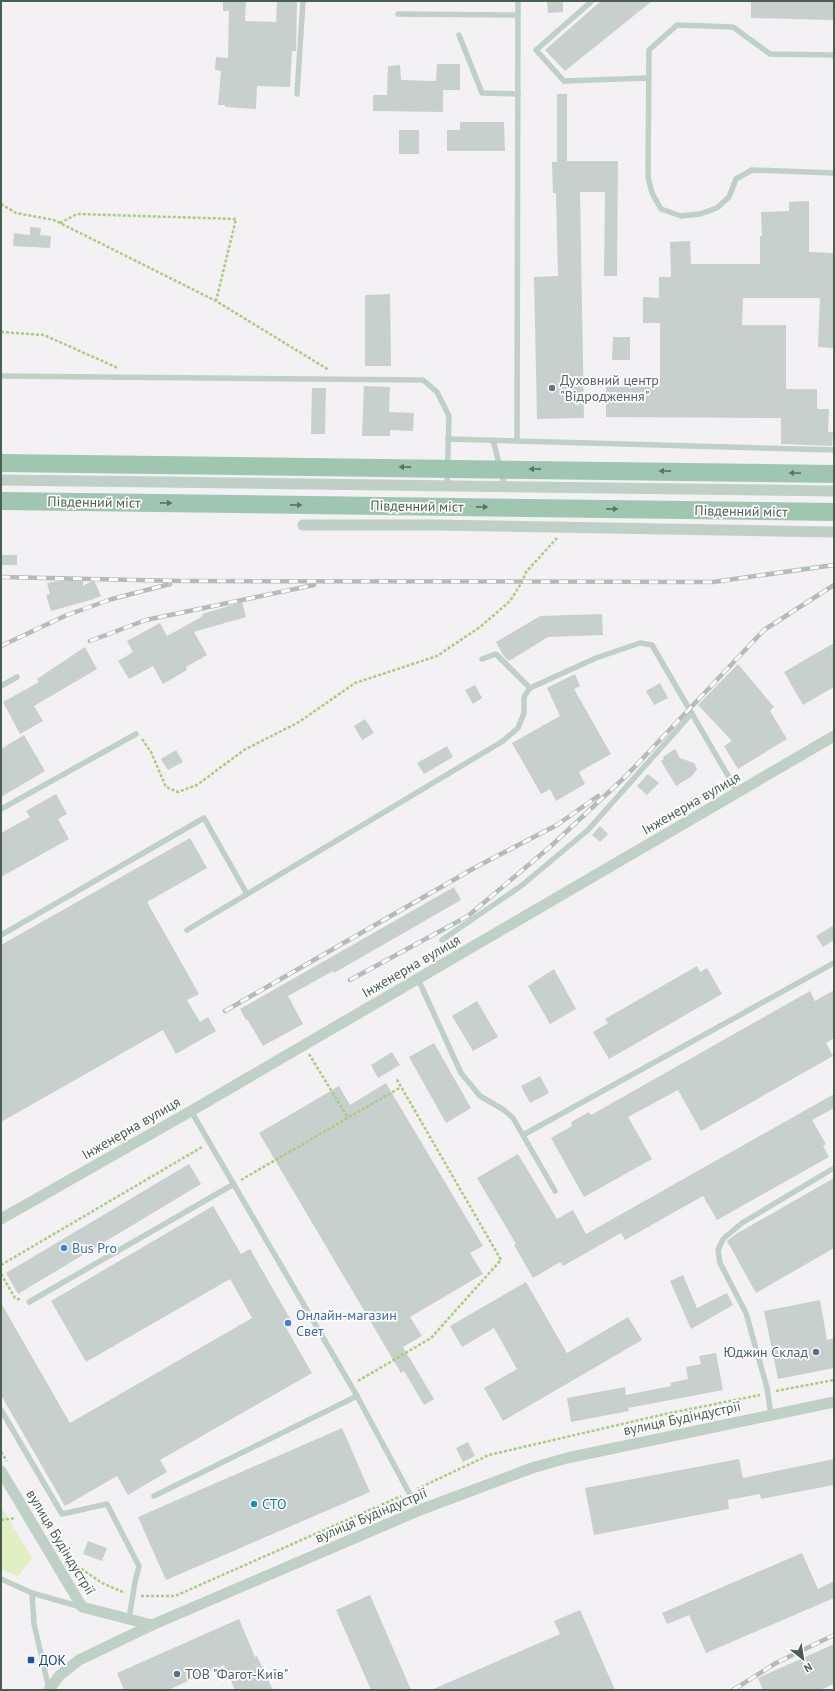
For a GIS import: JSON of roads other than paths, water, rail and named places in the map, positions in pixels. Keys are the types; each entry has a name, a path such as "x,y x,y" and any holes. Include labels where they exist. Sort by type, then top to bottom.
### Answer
{"highway":[{"path":"1,463 834,474"},
{"name":"Південний міст","path":"1,501 834,512"}],"street":[{"path":"1,480 834,491"},
{"path":"303,525 443,525 834,532"},
{"name":"Інженерна вулиця","path":"1,1219 191,1111 834,736"},
{"name":"вулиця Будіндустрії","path":"5,1468 82,1607 152,1625 420,1510 539,1466 567,1458 834,1402"},
{"path":"49,1690 59,1676 79,1660 152,1625"}],"lane":[{"path":"297,94 303,1"},
{"path":"517,441 518,1"},
{"path":"592,1 536,50 564,81 649,78"},
{"path":"398,14 518,15"},
{"path":"834,56 770,54 733,27 677,25 649,50 648,177 652,193 661,209 681,216 700,214 718,208 730,197 736,179 752,170 834,173"},
{"path":"459,35 482,93 518,94"},
{"path":"1,376 423,380 437,392 449,416 447,487"},
{"path":"448,439 834,450"},
{"path":"493,440 505,487"},
{"path":"187,930 503,742 518,728 524,713 524,697 530,688 596,658 640,642 652,645 738,793"},
{"path":"482,659 496,654 530,688"},
{"path":"1,686 17,677"},
{"path":"442,940 521,886 588,830 692,713"},
{"path":"1,809 136,734"},
{"path":"1,935 204,818 247,894"},
{"path":"523,1134 834,963"},
{"path":"418,979 461,1073 480,1096 504,1110 513,1118 555,1191"},
{"path":"191,1111 357,1396 420,1510"},
{"path":"771,1415 768,1393 760,1359 746,1313 720,1263 718,1250 722,1239 742,1223 834,1168"},
{"path":"29,1302 234,1184"},
{"path":"154,1496 357,1396"},
{"path":"1,1410 62,1514 107,1504 139,1566 132,1596 129,1619"},
{"path":"1,1579 32,1593 82,1607"},
{"path":"32,1593 34,1624 49,1690"}],"railway":[{"path":"1,577 182,581 713,582 834,565"},
{"path":"1,646 67,615 112,599 170,584"},
{"path":"90,641 146,620 314,585"},
{"path":"350,980 468,916 551,846 626,776 764,630 834,585"},
{"path":"225,1011 476,867 557,825 598,796"},
{"path":"733,1690 776,1663 834,1635"}],"place":[{"name":"Духовний центр \"Відродження\"","path":"552,388"},
{"name":"Bus Pro","path":"64,1248"},
{"name":"Онлайн-магазин Свет","path":"288,1323"},
{"name":"Юджин Склад","path":"816,1352"},
{"name":"СТО","path":"254,1504"},
{"name":"ДОК","path":"31,1660"},
{"name":"ТОВ \"Фагот-Київ\"","path":"177,1674"}]}
